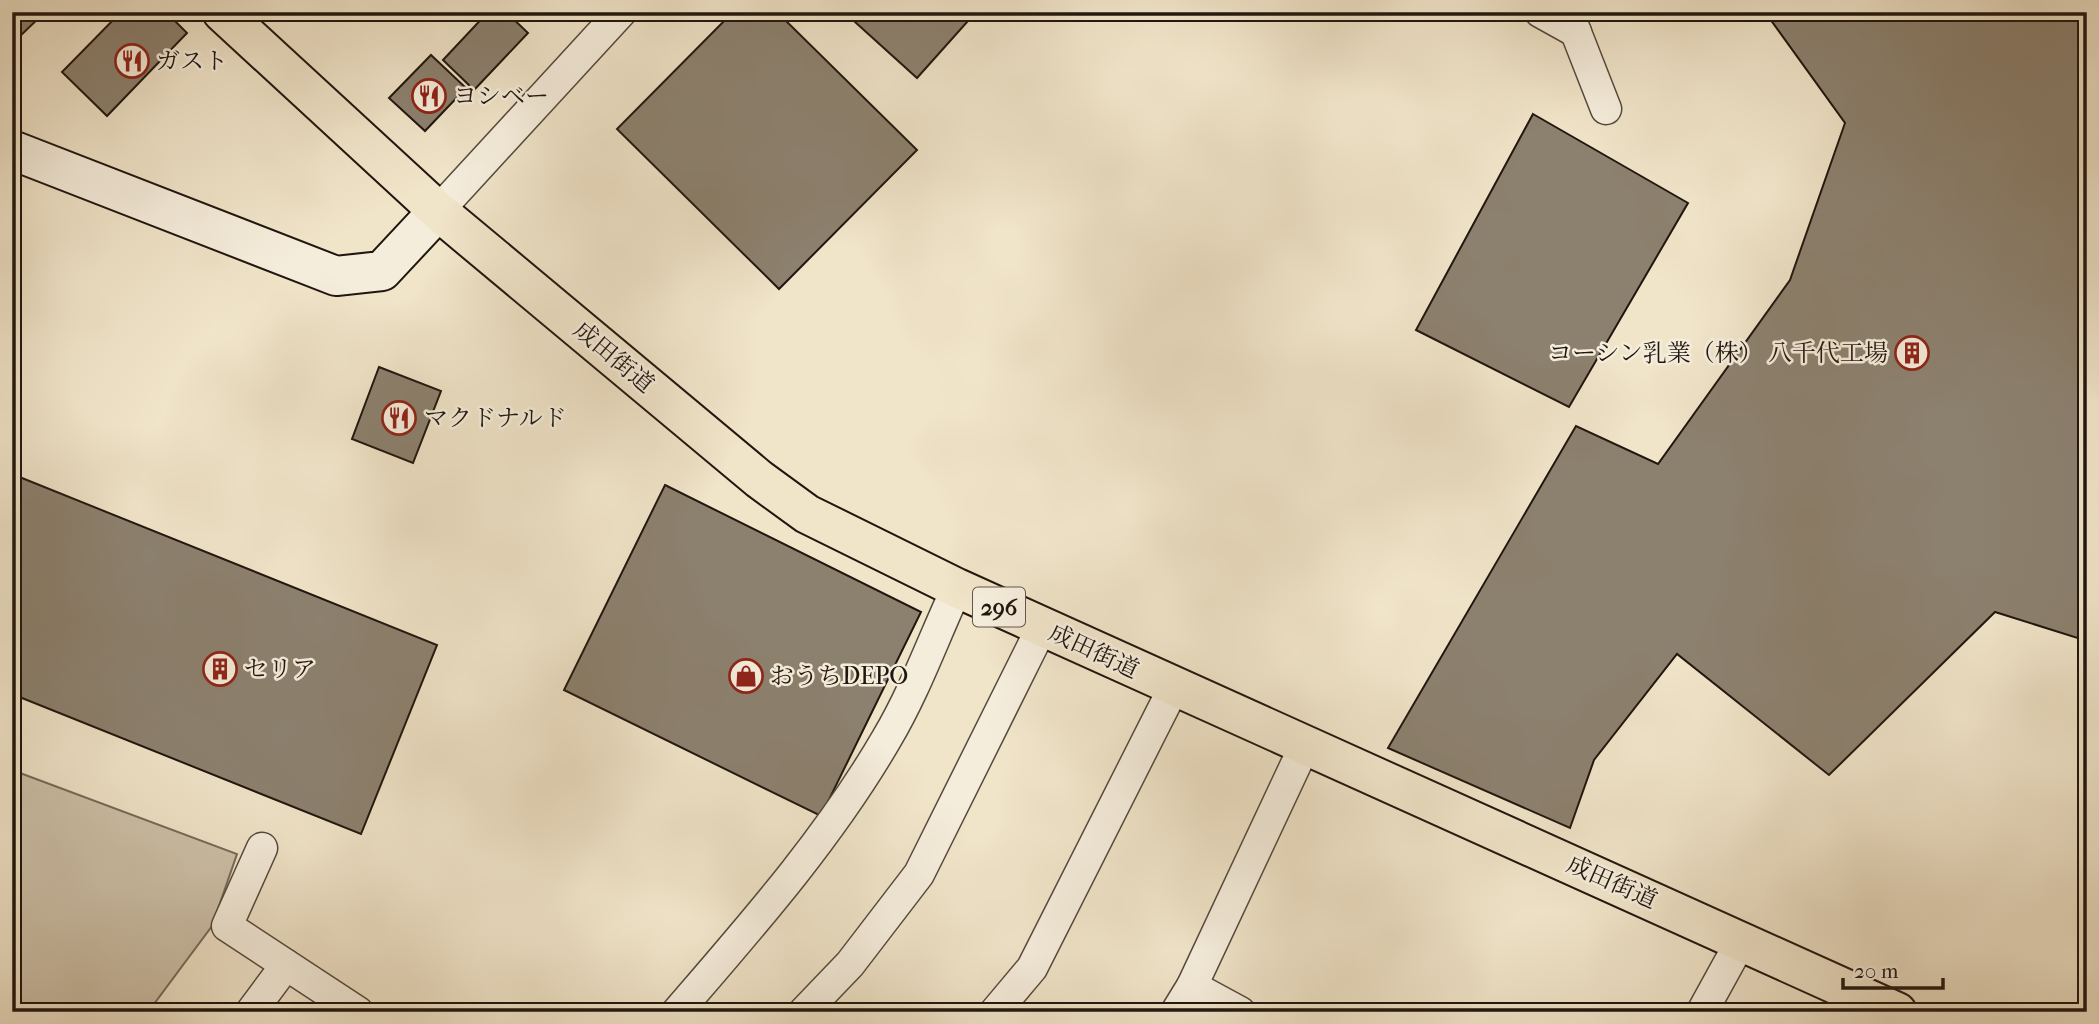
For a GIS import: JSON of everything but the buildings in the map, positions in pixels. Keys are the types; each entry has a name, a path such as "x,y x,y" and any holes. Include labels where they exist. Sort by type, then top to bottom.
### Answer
{"highway":[{"name":"成田街道","path":"222,12 438,211 759,478 807,514 1042,627 1897,1012"}],"street":[{"path":"12,150 336,276 382,271 621,12"},
{"path":"1540,12 1572,22 1606,109"},
{"path":"677,1012 793,876 835,818 888,736 957,588"},
{"path":"804,1012 850,964 919,874 1042,627"},
{"path":"995,1012 1032,968 1174,687"},
{"path":"1176,1012 1192,986 1305,745"},
{"path":"262,848 227,926 358,1012"},
{"path":"1702,1012 1741,941"},
{"path":"251,1012 286,965"},
{"path":"1192,986 1240,1012"}],"shaded area":[{"path":"12,770 237,854 212,926 148,1012 12,1012"}],"place":[{"name":"ガスト","path":"132,61"},
{"name":"ヨシベー","path":"429,96"},
{"name":"コーシン乳業（株） 八千代工場","path":"1912,353"},
{"name":"マクドナルド","path":"399,418"},
{"name":"セリア","path":"220,669"},
{"name":"おうちDEPO","path":"746,676"}]}
